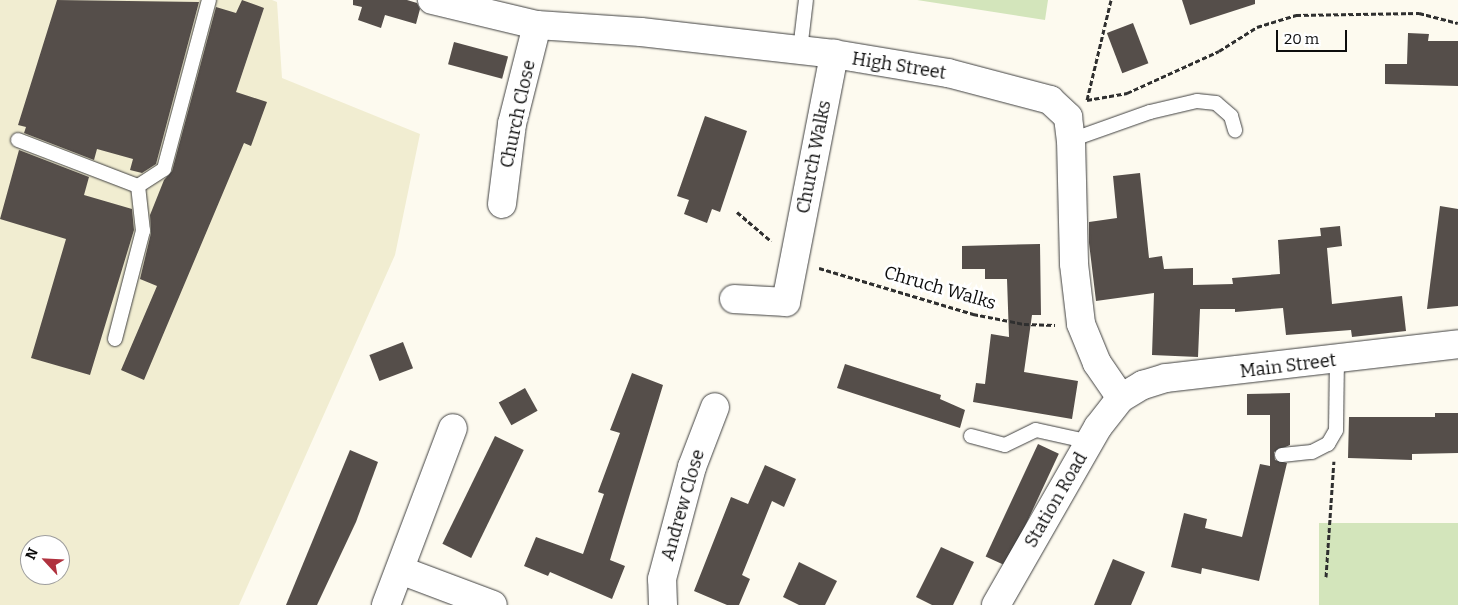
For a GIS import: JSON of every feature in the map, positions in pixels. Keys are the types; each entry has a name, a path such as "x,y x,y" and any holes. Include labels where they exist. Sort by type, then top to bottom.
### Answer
{"street":[{"name":"High Street","path":"432,0 538,25 641,32 834,54 948,73 1050,100 1068,117 1071,140 1074,264 1081,324 1097,363 1121,398"},
{"name":"Church Close","path":"502,204 512,124 538,25"},
{"name":"Church Walks","path":"734,299 786,302 834,54"},
{"name":"Main Street","path":"1121,398 1166,378 1336,360 1458,344"},
{"name":"Station Road","path":"996,605 1090,442 1121,398"},
{"name":"Andrew Close","path":"663,605 662,580 692,467 715,407"},
{"path":"386,605 452,428"},
{"path":"400,570 493,605"}],"lane":[{"path":"138,186 164,169 209,0"},
{"path":"800,50 806,0"},
{"path":"1071,140 1150,112 1197,101 1216,103 1231,116 1235,130"},
{"path":"18,140 138,186"},
{"path":"115,340 143,231 138,186"},
{"path":"1282,455 1312,452 1328,444 1336,430 1336,360"},
{"path":"971,436 1005,444 1036,430 1090,442"}],"path":[{"path":"1111,0 1087,100 1127,93 1219,51 1257,27 1296,15 1420,13 1458,23"},
{"path":"737,212 794,260"},
{"name":"Chruch Walks","path":"794,260 973,314 1024,324 1081,324"},
{"path":"1326,577 1336,430"}],"shaded area":[{"path":"0,0 272,0 277,2 282,78 420,134 395,255 239,605 0,605"}],"green space":[{"path":"917,0 1048,0 1045,20"},
{"path":"1319,523 1458,523 1458,605 1319,605"}],"building":[{"path":"57,0 199,2 156,164 142,173 130,170 133,159 97,149 94,160 24,133 26,127 18,125"},
{"path":"242,0 264,8 236,92 267,102 251,146 244,143 144,380 121,370 157,286 140,279 151,233 150,215 164,180 172,171 216,7 236,13"},
{"path":"353,0 407,0 417,3 420,9 416,24 385,15 381,28 358,20 362,7 353,5"},
{"path":"1182,0 1255,0 1255,4 1190,25"},
{"path":"1133,23 1148,63 1122,73 1107,33"},
{"path":"1408,33 1429,34 1428,41 1458,41 1458,86 1385,84 1385,64 1407,64"},
{"path":"454,42 508,56 502,79 448,64"},
{"path":"705,116 747,131 720,212 712,209 707,223 684,214 689,200 677,196"},
{"path":"19,150 89,177 84,195 132,209 134,230 90,375 31,358 66,239 0,219"},
{"path":"1140,173 1149,258 1162,256 1164,269 1193,268 1193,285 1233,284 1232,278 1280,274 1278,240 1321,236 1320,228 1340,226 1342,246 1327,248 1332,304 1402,296 1406,331 1352,337 1351,330 1286,335 1283,308 1235,312 1235,309 1200,309 1198,357 1152,355 1154,293 1096,301 1089,243 1089,222 1117,218 1113,176"},
{"path":"1440,206 1458,209 1458,306 1427,309"},
{"path":"1040,244 1041,315 1032,315 1024,372 1078,381 1072,419 973,402 976,383 985,384 991,334 1009,337 1007,279 985,279 985,269 962,269 962,246"},
{"path":"403,342 413,368 379,381 369,355"},
{"path":"845,364 941,395 940,399 965,410 960,428 837,388"},
{"path":"632,373 663,385 610,560 625,566 612,599 550,572 548,576 524,566 536,537 583,554 604,494 598,492 620,433 610,430"},
{"path":"525,388 538,411 511,425 499,403"},
{"path":"1290,393 1290,445 1274,452 1275,460 1287,463 1259,581 1202,568 1201,574 1171,567 1184,513 1207,519 1205,528 1242,537 1260,464 1270,466 1270,415 1247,415 1247,394"},
{"path":"1435,413 1458,413 1458,453 1412,454 1412,460 1348,458 1349,417 1435,417"},
{"path":"495,436 524,450 471,558 442,544"},
{"path":"1038,444 1059,454 1006,566 986,556"},
{"path":"350,450 378,462 356,522 317,605 286,605"},
{"path":"765,465 796,479 784,507 772,501 742,575 750,579 739,605 727,605 694,591 731,497 748,504"},
{"path":"941,547 974,562 953,605 932,605 916,597"},
{"path":"1113,559 1145,572 1131,605 1094,605"},
{"path":"799,562 837,581 825,605 799,605 783,597"}]}
